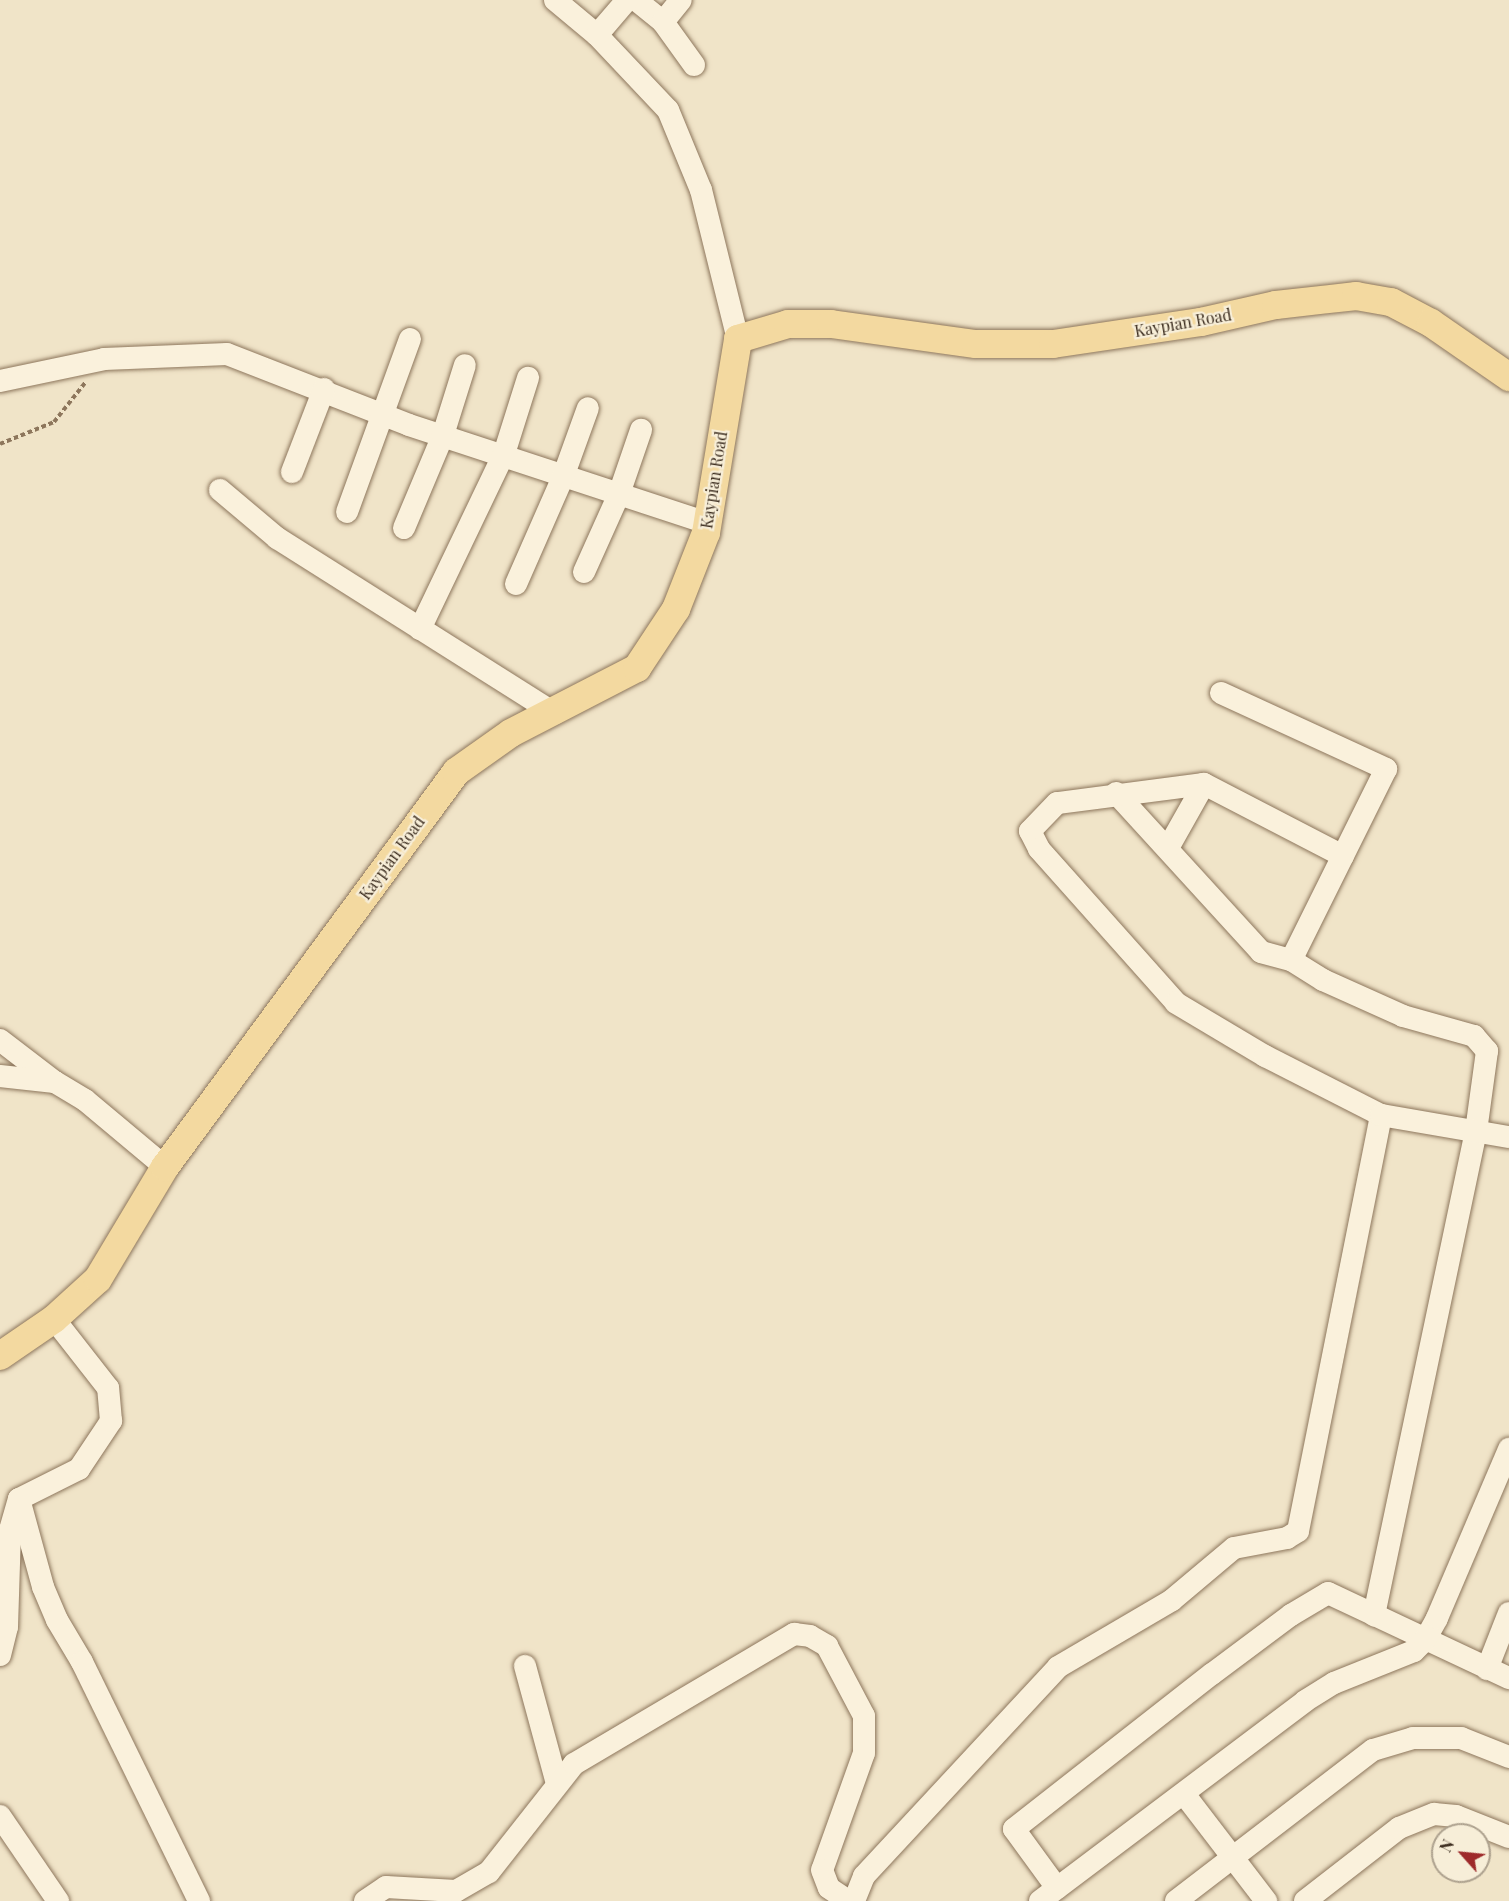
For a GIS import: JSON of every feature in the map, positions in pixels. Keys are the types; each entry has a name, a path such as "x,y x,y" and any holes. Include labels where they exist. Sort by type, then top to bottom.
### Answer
{"main road":[{"name":"Kaypian Road","path":"0,1356 54,1319 98,1279 165,1167 456,772 511,733 554,713 637,668 676,609 707,524 738,339 788,324 831,324 976,344 1053,344 1201,322 1276,305 1356,296 1391,302 1431,323 1509,377"}],"street":[{"path":"555,0 597,35 668,110 701,190 738,339"},
{"path":"597,35 627,0"},
{"path":"636,0 663,22 694,65"},
{"path":"663,22 681,0"},
{"path":"347,512 410,339"},
{"path":"0,381 104,358 227,354 324,389 383,415 707,524"},
{"path":"404,528 443,435 465,365"},
{"path":"420,629 504,454 528,378"},
{"path":"292,472 324,389"},
{"path":"516,584 563,477 588,408"},
{"path":"584,572 619,494 641,430"},
{"path":"220,490 278,538 554,713"},
{"path":"1221,693 1386,769 1291,960"},
{"path":"1343,856 1204,784 1116,793 1057,803 1030,831 1039,849 1176,1003 1265,1056 1381,1116 1509,1137"},
{"path":"1168,848 1204,784"},
{"path":"1116,793 1261,952 1291,960 1323,980 1403,1016 1474,1036 1487,1051 1476,1131 1374,1615"},
{"path":"0,1040 55,1082 86,1100 165,1167"},
{"path":"0,1076 55,1082"},
{"path":"854,1901 864,1876 1059,1667 1172,1600 1234,1548 1287,1539 1298,1531 1381,1116"},
{"path":"0,1655 7,1627 10,1530 19,1499 79,1469 111,1421 108,1388 54,1319"},
{"path":"1509,1449 1425,1640 1399,1659 1334,1683 1305,1701 1049,1894 1014,1829 1291,1615 1328,1593 1425,1640 1487,1669 1509,1677"},
{"path":"19,1499 44,1587 57,1620 82,1662 200,1901"},
{"path":"1487,1669 1509,1613"},
{"path":"365,1901 386,1887 456,1891 489,1872 574,1764 794,1634 810,1636 827,1646 864,1716 864,1753 822,1870 829,1888 848,1901"},
{"path":"525,1666 557,1784"},
{"path":"1176,1901 1373,1750 1413,1738 1461,1738 1509,1757"},
{"path":"1184,1794 1235,1857 1266,1901"},
{"path":"1305,1901 1399,1828 1434,1814 1456,1816 1509,1837"},
{"path":"0,1816 58,1901"}],"path":[{"path":"0,444 54,422 104,358"}]}
